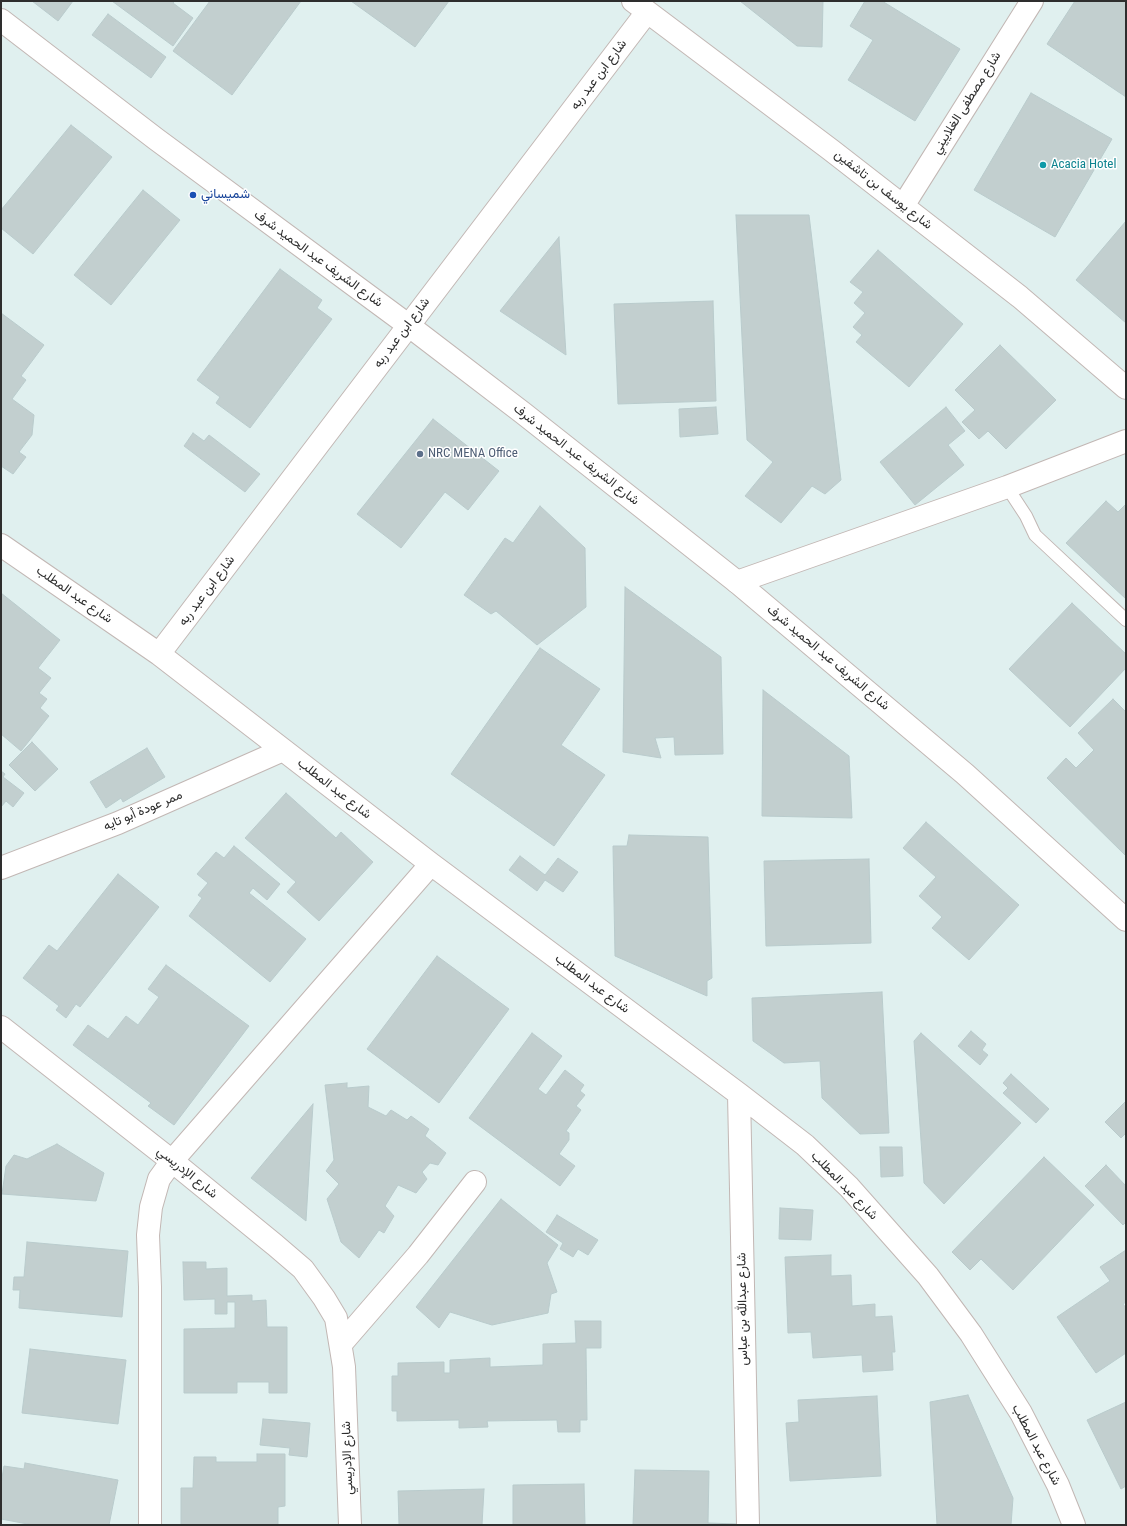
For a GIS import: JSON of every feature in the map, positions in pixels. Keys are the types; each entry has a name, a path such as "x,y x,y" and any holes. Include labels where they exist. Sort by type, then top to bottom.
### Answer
{"street":[{"name":"شارع مصطفى الغلاييني","path":"903,206 1032,1"},
{"name":"شارع يوسف بن تاشفين","path":"640,6 824,145 1020,297 1126,388"},
{"name":"شارع ابن عبد ربه","path":"159,654 408,325 640,6"},
{"name":"شارع الشريف عبد الحميد شرف","path":"1,20 156,139 408,325 523,413 737,582 965,774 1126,920"},
{"path":"737,582 1007,487 1126,441"},
{"name":"شارع عبد المطلب","path":"1,545 159,654 431,864 805,1145 849,1187 928,1276 971,1334 1021,1413 1058,1485 1074,1525"},
{"name":"ممر عودة أبو تايه","path":"1,868 118,823 283,750"},
{"path":"150,1525 150,1287 148,1235 151,1207 159,1179 172,1161 431,864"},
{"name":"شارع الإدريسي","path":"1,1027 172,1161 303,1268 336,1318 341,1344 344,1368 350,1525"},
{"name":"شارع عبدالله بن عباس","path":"739,1094 748,1525"},
{"path":"341,1344 418,1255 475,1182"}],"lane":[{"path":"1007,487 1026,516 1035,535 1126,620"}],"building":[{"path":"32,1 73,1 58,21"},
{"path":"112,1 175,1 173,3 193,18 173,46"},
{"path":"210,1 301,1 232,95 173,51"},
{"path":"351,1 449,1 415,47"},
{"path":"740,1 823,1 822,47 797,46"},
{"path":"865,1 882,1 960,49 915,121 848,80 873,40 850,26"},
{"path":"1075,1 1126,1 1126,97 1047,44"},
{"path":"108,14 166,57 151,78 92,35"},
{"name":"Acacia Hotel","path":"1031,93 1112,139 1055,237 974,190"},
{"path":"71,125 112,157 33,254 1,228 1,210"},
{"path":"143,190 180,220 111,305 74,275"},
{"path":"736,215 809,215 841,480 825,494 812,486 781,523 745,496 773,462 747,440"},
{"path":"1126,221 1126,323 1076,280"},
{"path":"559,237 566,355 500,311"},
{"path":"878,250 963,324 909,387 856,342 862,335 853,327 865,313 854,303 863,292 850,282"},
{"path":"280,269 322,300 317,308 332,319 250,428 216,403 220,397 197,380"},
{"path":"713,301 716,401 618,404 614,304"},
{"path":"1,313 44,345 21,376 26,380 12,399 34,415 32,435 19,452 26,457 13,474 1,466"},
{"path":"1000,345 1056,400 1006,449 988,431 979,439 962,422 975,410 955,390"},
{"path":"716,407 718,434 680,437 679,409"},
{"path":"946,407 965,431 948,445 964,465 915,505 880,462"},
{"path":"433,419 499,471 468,510 445,492 401,548 357,514"},
{"path":"193,433 204,441 209,435 260,474 245,492 184,446"},
{"path":"1106,501 1118,512 1126,504 1126,599 1066,543"},
{"path":"540,506 585,548 586,607 537,645 496,611 491,614 464,595 505,538 513,543"},
{"path":"625,587 721,657 723,754 675,755 674,737 655,738 661,758 623,752"},
{"path":"1,593 60,640 38,668 51,678 39,693 47,699 40,708 49,716 21,751 1,734"},
{"path":"1072,603 1126,654 1126,668 1070,727 1009,669"},
{"path":"540,648 600,689 561,745 605,775 554,846 451,774"},
{"path":"763,690 849,756 852,818 762,816"},
{"path":"1113,699 1126,712 1126,856 1047,778 1066,758 1076,768 1094,750 1078,733"},
{"path":"32,742 58,769 35,791 9,765"},
{"path":"147,748 165,777 123,802 121,798 106,808 90,782"},
{"path":"1,771 5,774 3,777 24,793 13,807 6,801 1,807"},
{"path":"286,793 336,838 341,832 373,862 319,921 287,892 296,882 245,838"},
{"path":"926,822 1019,905 969,960 932,928 942,917 919,896 936,877 903,848"},
{"path":"629,835 708,837 712,978 707,981 707,996 615,956 613,846 627,846"},
{"path":"234,846 280,884 267,900 253,888 249,893 306,939 270,982 189,916 202,898 198,895 208,883 197,874 216,852 224,858"},
{"path":"520,856 545,875 558,858 578,872 563,892 545,880 537,891 509,870"},
{"path":"869,859 871,943 766,946 764,861"},
{"path":"118,874 159,907 80,1007 76,1004 66,1018 56,1010 59,1006 23,978 49,945 57,951"},
{"path":"437,956 509,1009 439,1103 367,1049"},
{"path":"166,965 249,1026 174,1125 148,1106 151,1103 73,1045 88,1025 108,1039 126,1016 138,1025 159,997 148,989"},
{"path":"882,992 889,1133 860,1134 822,1098 820,1061 784,1063 753,1041 752,998"},
{"path":"971,1031 986,1044 982,1050 988,1055 980,1065 958,1046"},
{"path":"532,1033 562,1056 538,1089 546,1095 565,1070 584,1085 580,1091 585,1095 576,1106 581,1110 566,1131 569,1133 569,1140 559,1154 575,1166 560,1186 469,1118"},
{"path":"921,1033 1021,1123 944,1204 924,1183 914,1041"},
{"path":"1011,1074 1049,1109 1036,1123 1003,1093 1008,1088 1003,1083"},
{"path":"347,1083 347,1088 369,1086 368,1107 386,1116 391,1110 407,1120 411,1116 429,1129 425,1136 446,1153 438,1165 430,1163 422,1172 427,1179 416,1193 398,1185 385,1206 394,1216 384,1233 379,1230 359,1258 341,1242 327,1199 339,1184 326,1171 334,1160 325,1085"},
{"path":"1126,1101 1126,1133 1121,1138 1105,1122"},
{"path":"313,1104 306,1221 251,1178"},
{"path":"57,1144 104,1173 96,1201 2,1194 6,1166 14,1155 27,1159"},
{"path":"880,1147 902,1147 903,1176 881,1177"},
{"path":"1044,1157 1094,1205 1013,1290 981,1259 970,1270 952,1252"},
{"path":"1106,1165 1126,1186 1126,1222 1123,1225 1085,1186"},
{"path":"501,1199 558,1245 547,1263 557,1292 551,1294 548,1313 492,1325 450,1312 439,1328 416,1307"},
{"path":"780,1208 813,1210 811,1240 779,1239"},
{"path":"557,1215 598,1240 588,1255 578,1249 573,1257 560,1249 563,1243 546,1232"},
{"path":"27,1242 128,1251 122,1317 19,1308 20,1290 13,1290 14,1277 24,1277"},
{"path":"1126,1250 1126,1302 1123,1304 1126,1308 1126,1353 1096,1373 1057,1317 1110,1281 1100,1267"},
{"path":"831,1255 831,1276 851,1275 852,1306 875,1304 875,1317 892,1316 895,1352 892,1352 893,1370 863,1372 862,1355 813,1358 811,1332 788,1333 785,1257"},
{"path":"183,1262 206,1262 206,1269 227,1268 227,1296 252,1295 252,1301 266,1300 267,1327 287,1327 287,1393 269,1393 269,1382 237,1382 237,1393 184,1393 184,1329 235,1328 235,1302 227,1302 227,1314 215,1314 215,1299 184,1300"},
{"path":"575,1321 601,1321 601,1348 586,1348 587,1420 580,1420 580,1432 558,1432 557,1420 487,1421 488,1427 459,1428 459,1420 397,1421 397,1411 392,1411 392,1376 398,1376 398,1363 444,1362 444,1373 450,1373 450,1360 490,1358 490,1367 543,1365 543,1344 576,1343"},
{"path":"30,1349 126,1360 118,1424 22,1413"},
{"path":"968,1395 1013,1498 1011,1525 937,1525 930,1402"},
{"path":"877,1396 881,1476 790,1481 786,1423 799,1422 798,1400"},
{"path":"1126,1402 1126,1486 1121,1489 1087,1420"},
{"path":"263,1419 310,1423 307,1457 289,1455 290,1448 260,1445"},
{"path":"257,1454 285,1454 285,1506 278,1507 278,1525 181,1525 181,1488 193,1488 194,1457 216,1457 216,1462 257,1462"},
{"path":"25,1463 118,1480 109,1525 33,1525 1,1519 1,1484 4,1466 24,1469"},
{"path":"635,1470 709,1471 708,1523 737,1525 633,1525"},
{"path":"584,1484 585,1525 513,1525 513,1485"},
{"path":"484,1489 482,1525 399,1525 398,1491"}],"place":[{"name":"Acacia Hotel","path":"1043,165"},
{"name":"شميساني","path":"193,195"},
{"name":"NRC MENA Office","path":"420,454"}]}
